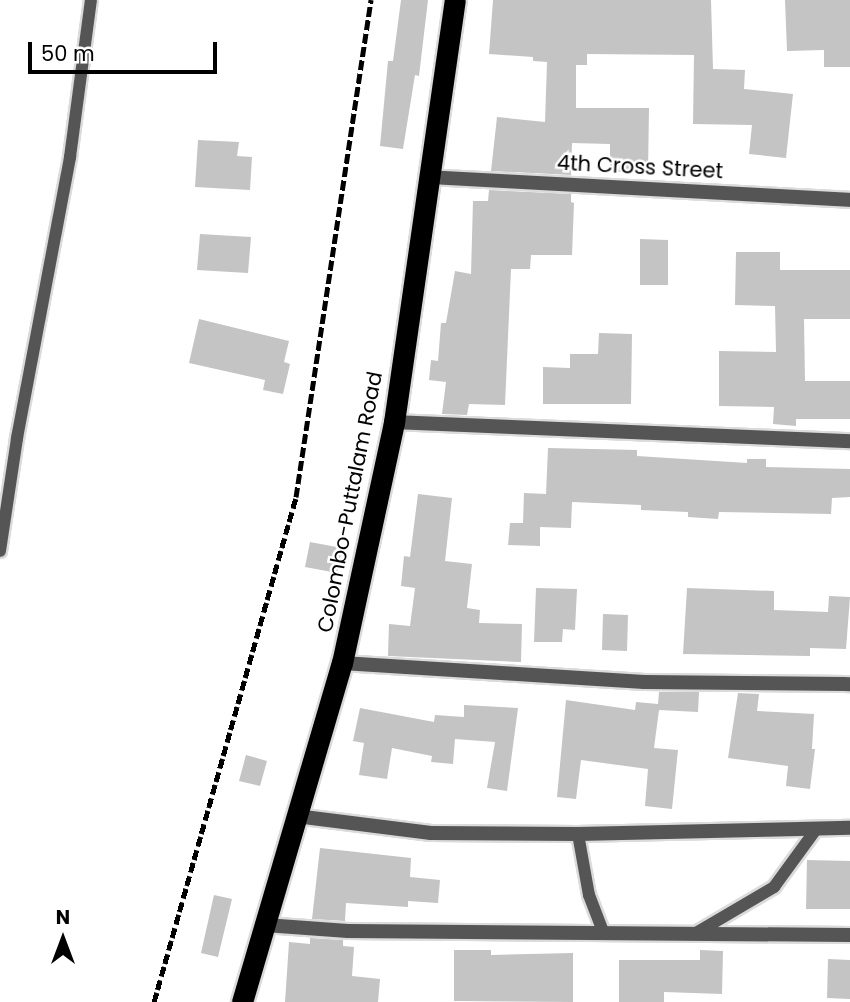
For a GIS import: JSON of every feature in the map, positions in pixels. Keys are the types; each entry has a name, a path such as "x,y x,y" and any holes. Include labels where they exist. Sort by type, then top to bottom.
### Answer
{"highway":[{"name":"Colombo-Puttalam Road","path":"242,1002 342,663 394,422 455,0"}],"street":[{"name":"4th Cross Street","path":"428,177 850,200"},
{"path":"394,422 850,440"},
{"path":"342,663 644,682 850,684"},
{"path":"296,816 430,833 578,834 850,828"},
{"path":"265,925 348,931 850,935"}],"lane":[{"path":"0,551 70,157 91,0"},
{"path":"696,933 774,887 817,828"},
{"path":"578,834 589,895 603,931"}],"building":[{"path":"401,0 428,0 419,76 415,75 403,149 380,146 388,61 393,61"},
{"path":"493,0 711,0 713,69 745,70 744,89 793,94 786,158 749,154 752,125 693,124 694,55 587,54 587,65 576,65 576,108 649,108 648,172 610,172 610,144 572,143 571,175 491,171 497,117 545,122 547,62 533,61 533,57 489,54"},
{"path":"785,0 850,0 850,67 824,67 824,50 787,51"},
{"path":"198,140 239,142 237,156 252,157 250,190 195,187"},
{"path":"489,190 571,194 571,202 574,203 572,255 531,255 530,269 511,269 505,405 469,404 467,415 442,414 446,382 429,380 431,360 438,361 441,323 446,323 455,271 471,274 473,201 488,201"},
{"path":"200,234 251,237 248,273 197,270"},
{"path":"640,239 668,240 668,285 640,285"},
{"path":"736,252 780,252 780,270 850,270 850,319 804,319 805,381 850,381 850,419 796,419 796,426 773,424 774,407 719,406 719,351 776,352 775,306 735,305"},
{"path":"199,319 289,341 284,362 290,364 283,394 263,390 265,380 189,363"},
{"path":"599,333 632,334 631,404 543,404 543,367 570,368 570,354 598,354"},
{"path":"548,448 637,450 637,456 747,463 747,459 766,459 766,467 850,469 850,497 832,498 831,514 719,512 718,519 688,517 688,512 641,510 641,505 572,502 571,528 540,527 540,546 508,545 510,523 523,523 524,493 546,494"},
{"path":"418,494 452,498 445,561 472,564 467,608 480,610 479,623 522,624 521,662 388,656 389,624 410,626 415,588 401,586 404,556 410,557"},
{"path":"310,542 342,548 337,573 305,567"},
{"path":"536,588 577,589 575,630 563,629 562,642 534,642"},
{"path":"687,588 774,591 774,610 828,612 829,596 850,597 846,649 810,648 810,656 683,654"},
{"path":"603,614 628,615 627,651 602,650"},
{"path":"659,692 699,692 698,712 659,710 654,748 678,750 672,809 645,806 648,769 581,760 576,799 557,797 566,700 635,710 636,702 658,704"},
{"path":"738,693 759,694 757,711 814,714 812,749 815,749 810,789 786,786 788,766 728,758"},
{"path":"464,705 518,708 507,791 487,788 495,742 455,739 453,764 431,762 432,756 392,748 387,779 359,775 364,743 353,741 360,708 434,722 435,715 464,717"},
{"path":"246,755 267,761 260,786 239,781"},
{"path":"320,848 411,858 410,877 440,880 438,903 408,901 408,907 346,903 345,921 312,919"},
{"path":"807,860 850,861 850,909 806,909"},
{"path":"214,895 232,899 218,957 201,953"},
{"path":"310,938 343,940 343,946 354,947 352,976 380,979 378,1002 285,1002 289,942 310,944"},
{"path":"454,950 491,950 491,955 573,953 573,1002 454,1001"},
{"path":"700,950 723,951 722,994 664,992 664,1002 619,1002 619,960 700,960"},
{"path":"828,959 850,960 850,999 827,998"}],"railway":[{"path":"154,1002 296,497 371,0"}]}
